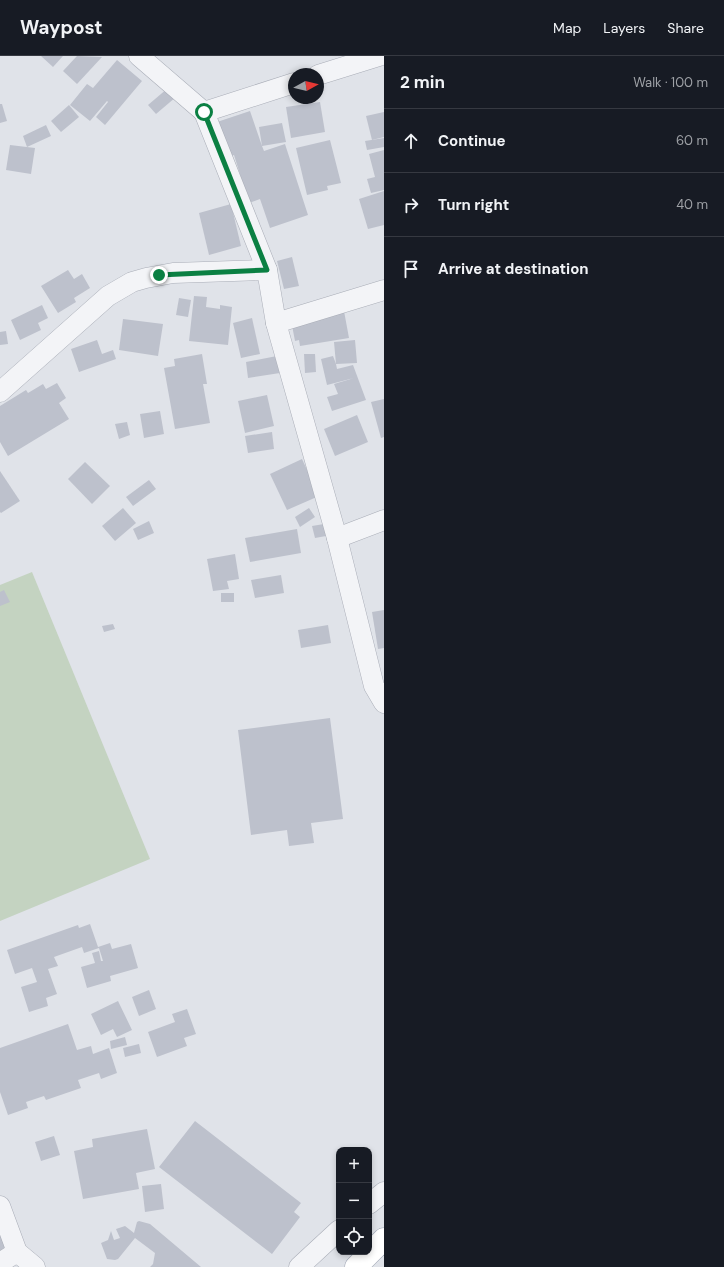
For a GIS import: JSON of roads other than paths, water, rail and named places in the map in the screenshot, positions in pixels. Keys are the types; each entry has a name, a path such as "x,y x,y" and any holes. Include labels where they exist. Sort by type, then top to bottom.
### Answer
{"main road":[{"path":"356,1267 384,1239"}],"street":[{"path":"139,56 204,112 267,270 276,323 337,538 376,661 374,686 384,703"},
{"path":"324,74 380,56 384,58"},
{"path":"204,112 288,85"},
{"path":"0,392 108,296 132,282 173,273 267,270"},
{"path":"276,323 384,290"},
{"path":"337,538 384,520"},
{"path":"372,1202 384,1192"},
{"path":"0,1206 17,1252 35,1267"},
{"path":"299,1267 336,1233"},
{"path":"0,1263 17,1252"}]}
